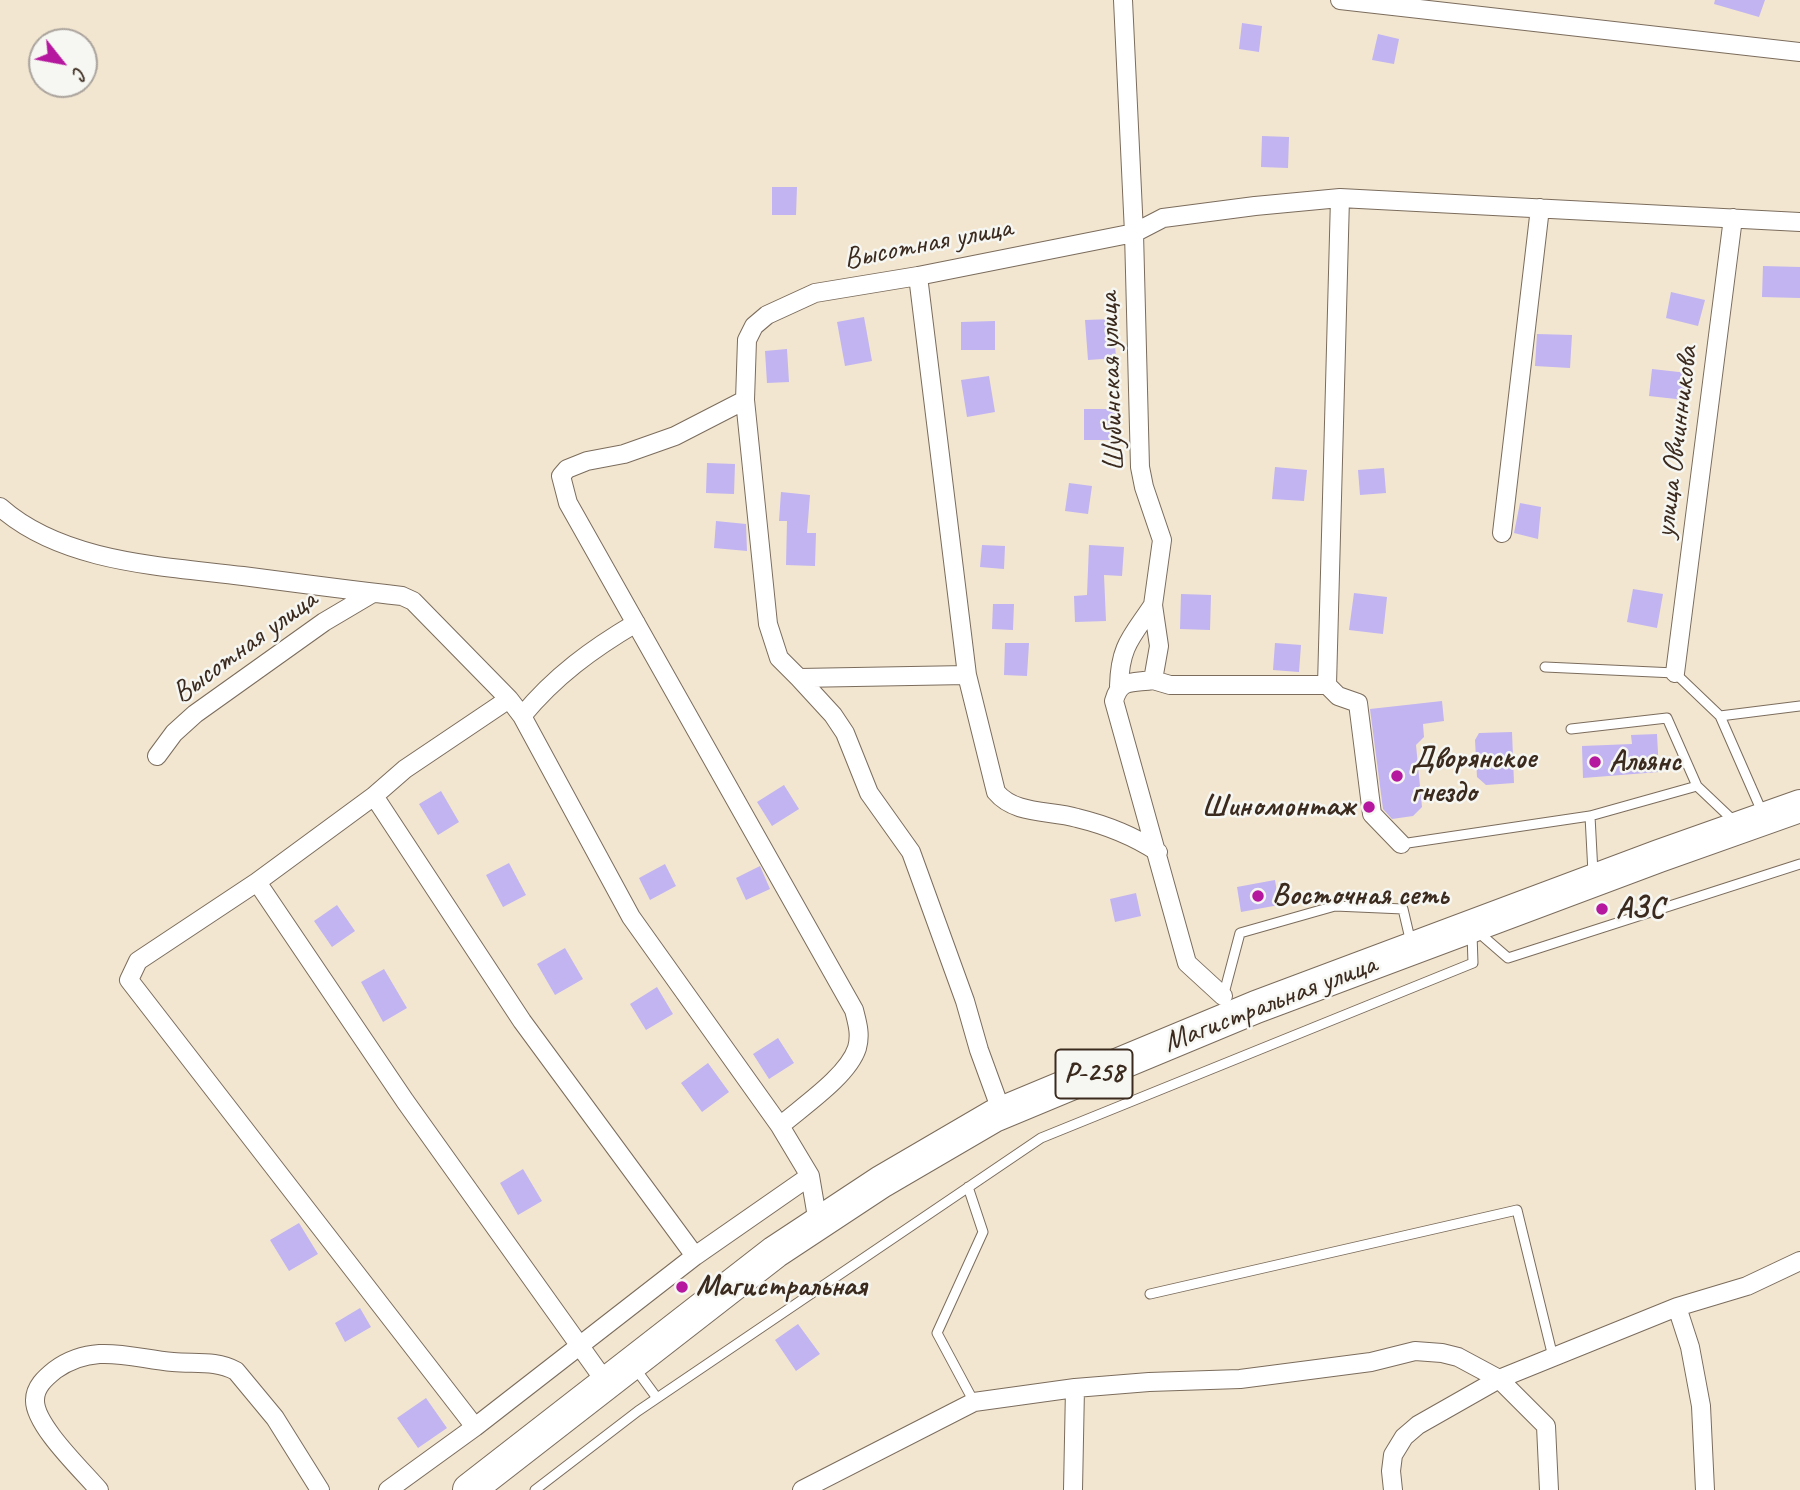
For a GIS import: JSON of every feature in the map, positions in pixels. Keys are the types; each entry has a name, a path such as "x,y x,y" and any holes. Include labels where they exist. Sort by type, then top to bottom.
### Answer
{"highway":[{"name":"Магистральная улица","path":"469,1490 775,1252 881,1182 1002,1112 1221,1009 1412,949 1800,806"}],"street":[{"name":"Шубинская улица","path":"1123,0 1134,233 1140,467 1162,540 1153,605 1158,646 1153,680"},
{"path":"1340,0 1800,52"},
{"name":"Высотная улица","path":"745,400 747,340 754,326 767,315 815,293 918,276 1134,233 1163,218 1340,198 1800,222"},
{"path":"1327,685 1340,198"},
{"path":"1502,533 1540,208"},
{"name":"улица Овчинникова","path":"1675,673 1733,218"},
{"path":"918,276 967,675 996,792 1004,803 1114,828 1158,852"},
{"path":"780,1126 847,1068 857,1049 859,1028 854,1010 568,503 561,476 567,469 587,461 624,454 676,436 745,400 768,624 779,658 833,715 845,733 869,793 911,852 1002,1112"},
{"path":"0,507 12,518 51,540 83,551 166,566 402,596 413,601 509,699 522,716 631,917 780,1126 810,1176 818,1223"},
{"name":"Высотная улица","path":"157,756 174,733 195,714 324,622 373,593"},
{"path":"1153,605 1123,650 1119,662 1119,686 1114,701 1187,964 1221,1009"},
{"path":"522,716 566,669 592,649 636,623"},
{"path":"799,678 967,675"},
{"path":"1119,686 1153,680 1170,685 1327,685 1338,696 1358,704 1372,814 1401,844"},
{"path":"475,1427 129,980 138,961 257,882 374,796 405,769 509,699"},
{"path":"374,796 522,1021 695,1256"},
{"path":"257,882 405,1101 607,1384"},
{"path":"388,1490 475,1427 695,1256 810,1176"},
{"path":"1393,1490 1393,1455 1404,1437 1418,1425 1499,1378 1677,1307 1747,1286 1800,1261"},
{"path":"1677,1307 1690,1347 1701,1406 1705,1490"},
{"path":"802,1490 974,1402 1075,1388 1240,1379 1371,1362 1415,1351 1458,1357 1499,1378 1546,1426 1549,1490"},
{"path":"99,1490 40,1420 34,1402 37,1388 47,1376 81,1355 100,1353 228,1366 236,1371 275,1418 320,1490"},
{"path":"1073,1490 1075,1388"}],"lane":[{"path":"1545,667 1675,673 1720,716 1752,822"},
{"path":"1720,716 1800,706"},
{"path":"1571,729 1667,718 1697,786 1752,822"},
{"path":"1401,844 1590,816 1697,786"},
{"path":"1590,816 1593,881"},
{"path":"1472,926 1508,958 1800,864"},
{"path":"1221,1009 1240,933 1335,906 1404,908 1412,949"},
{"path":"535,1490 657,1398 1041,1138 1473,963 1472,926"},
{"path":"968,1187 983,1232 937,1333 974,1402"},
{"path":"1150,1294 1517,1210 1553,1357"},
{"path":"632,1364 657,1398"}],"building":[{"path":"1715,0 1765,0 1759,17 1714,4"},
{"path":"1242,23 1262,26 1259,52 1239,49"},
{"path":"1378,34 1399,39 1394,64 1372,60"},
{"path":"1262,136 1289,137 1288,168 1261,167"},
{"path":"772,187 797,187 796,215 772,215"},
{"path":"1763,266 1800,267 1800,298 1762,297"},
{"path":"1671,292 1705,300 1698,326 1666,318"},
{"path":"864,317 872,361 845,366 837,322"},
{"path":"1113,319 1116,358 1088,360 1085,320"},
{"path":"995,321 995,350 961,350 961,322"},
{"path":"1537,334 1572,335 1570,368 1535,366"},
{"path":"787,349 789,382 767,383 765,351"},
{"path":"1652,369 1688,373 1685,400 1649,396"},
{"path":"989,376 995,412 967,417 961,380"},
{"path":"1084,409 1118,409 1117,440 1084,440"},
{"path":"707,463 735,464 734,494 706,493"},
{"path":"1275,467 1307,470 1304,501 1272,499"},
{"path":"1384,468 1386,493 1360,495 1358,470"},
{"path":"1069,483 1092,486 1088,514 1065,511"},
{"path":"781,492 810,495 807,533 816,533 815,566 786,565 787,521 779,521"},
{"path":"1520,503 1541,507 1538,539 1514,533"},
{"path":"716,521 746,524 747,551 714,548"},
{"path":"982,545 1005,546 1004,569 980,567"},
{"path":"1089,545 1124,547 1122,576 1104,575 1106,621 1075,622 1074,596 1087,595"},
{"path":"1633,589 1663,594 1657,628 1627,622"},
{"path":"1354,593 1387,597 1383,634 1349,630"},
{"path":"1181,594 1211,595 1210,630 1180,629"},
{"path":"993,604 1014,604 1013,630 992,629"},
{"path":"1005,643 1029,643 1027,676 1004,675"},
{"path":"1275,643 1301,645 1299,672 1273,670"},
{"name":"Дворянское гнездо","path":"1442,701 1444,721 1423,724 1424,737 1416,745 1422,807 1413,816 1392,819 1383,809 1370,709"},
{"path":"1512,732 1514,783 1486,785 1477,777 1475,740 1479,733"},
{"path":"1657,734 1659,772 1583,778 1582,746 1632,744 1631,735"},
{"path":"784,785 799,809 772,826 757,802"},
{"path":"441,791 459,822 438,835 419,804"},
{"path":"509,863 526,895 503,907 486,875"},
{"path":"665,864 676,886 650,900 639,878"},
{"path":"760,866 770,889 746,900 736,878"},
{"name":"Восточная сеть","path":"1275,880 1279,905 1241,912 1237,887"},
{"path":"1136,893 1141,916 1115,922 1110,899"},
{"path":"337,905 355,931 332,947 314,921"},
{"path":"565,948 583,979 555,995 537,964"},
{"path":"384,969 407,1008 383,1022 361,982"},
{"path":"657,987 673,1014 646,1030 630,1004"},
{"path":"778,1038 794,1063 769,1079 753,1054"},
{"path":"708,1063 729,1092 702,1112 681,1083"},
{"path":"523,1169 542,1201 518,1215 500,1183"},
{"path":"299,1223 318,1254 289,1271 270,1240"},
{"path":"360,1308 371,1327 345,1342 335,1323"},
{"path":"798,1324 820,1354 796,1371 775,1340"},
{"path":"426,1398 447,1428 418,1448 397,1418"}],"place":[{"name":"Альянс","path":"1595,762"},
{"name":"Дворянское гнездо","path":"1397,776"},
{"name":"Шиномонтаж","path":"1369,807"},
{"name":"Восточная сеть","path":"1258,896"},
{"name":"АЗС","path":"1602,909"},
{"name":"Магистральная","path":"682,1287"}]}
